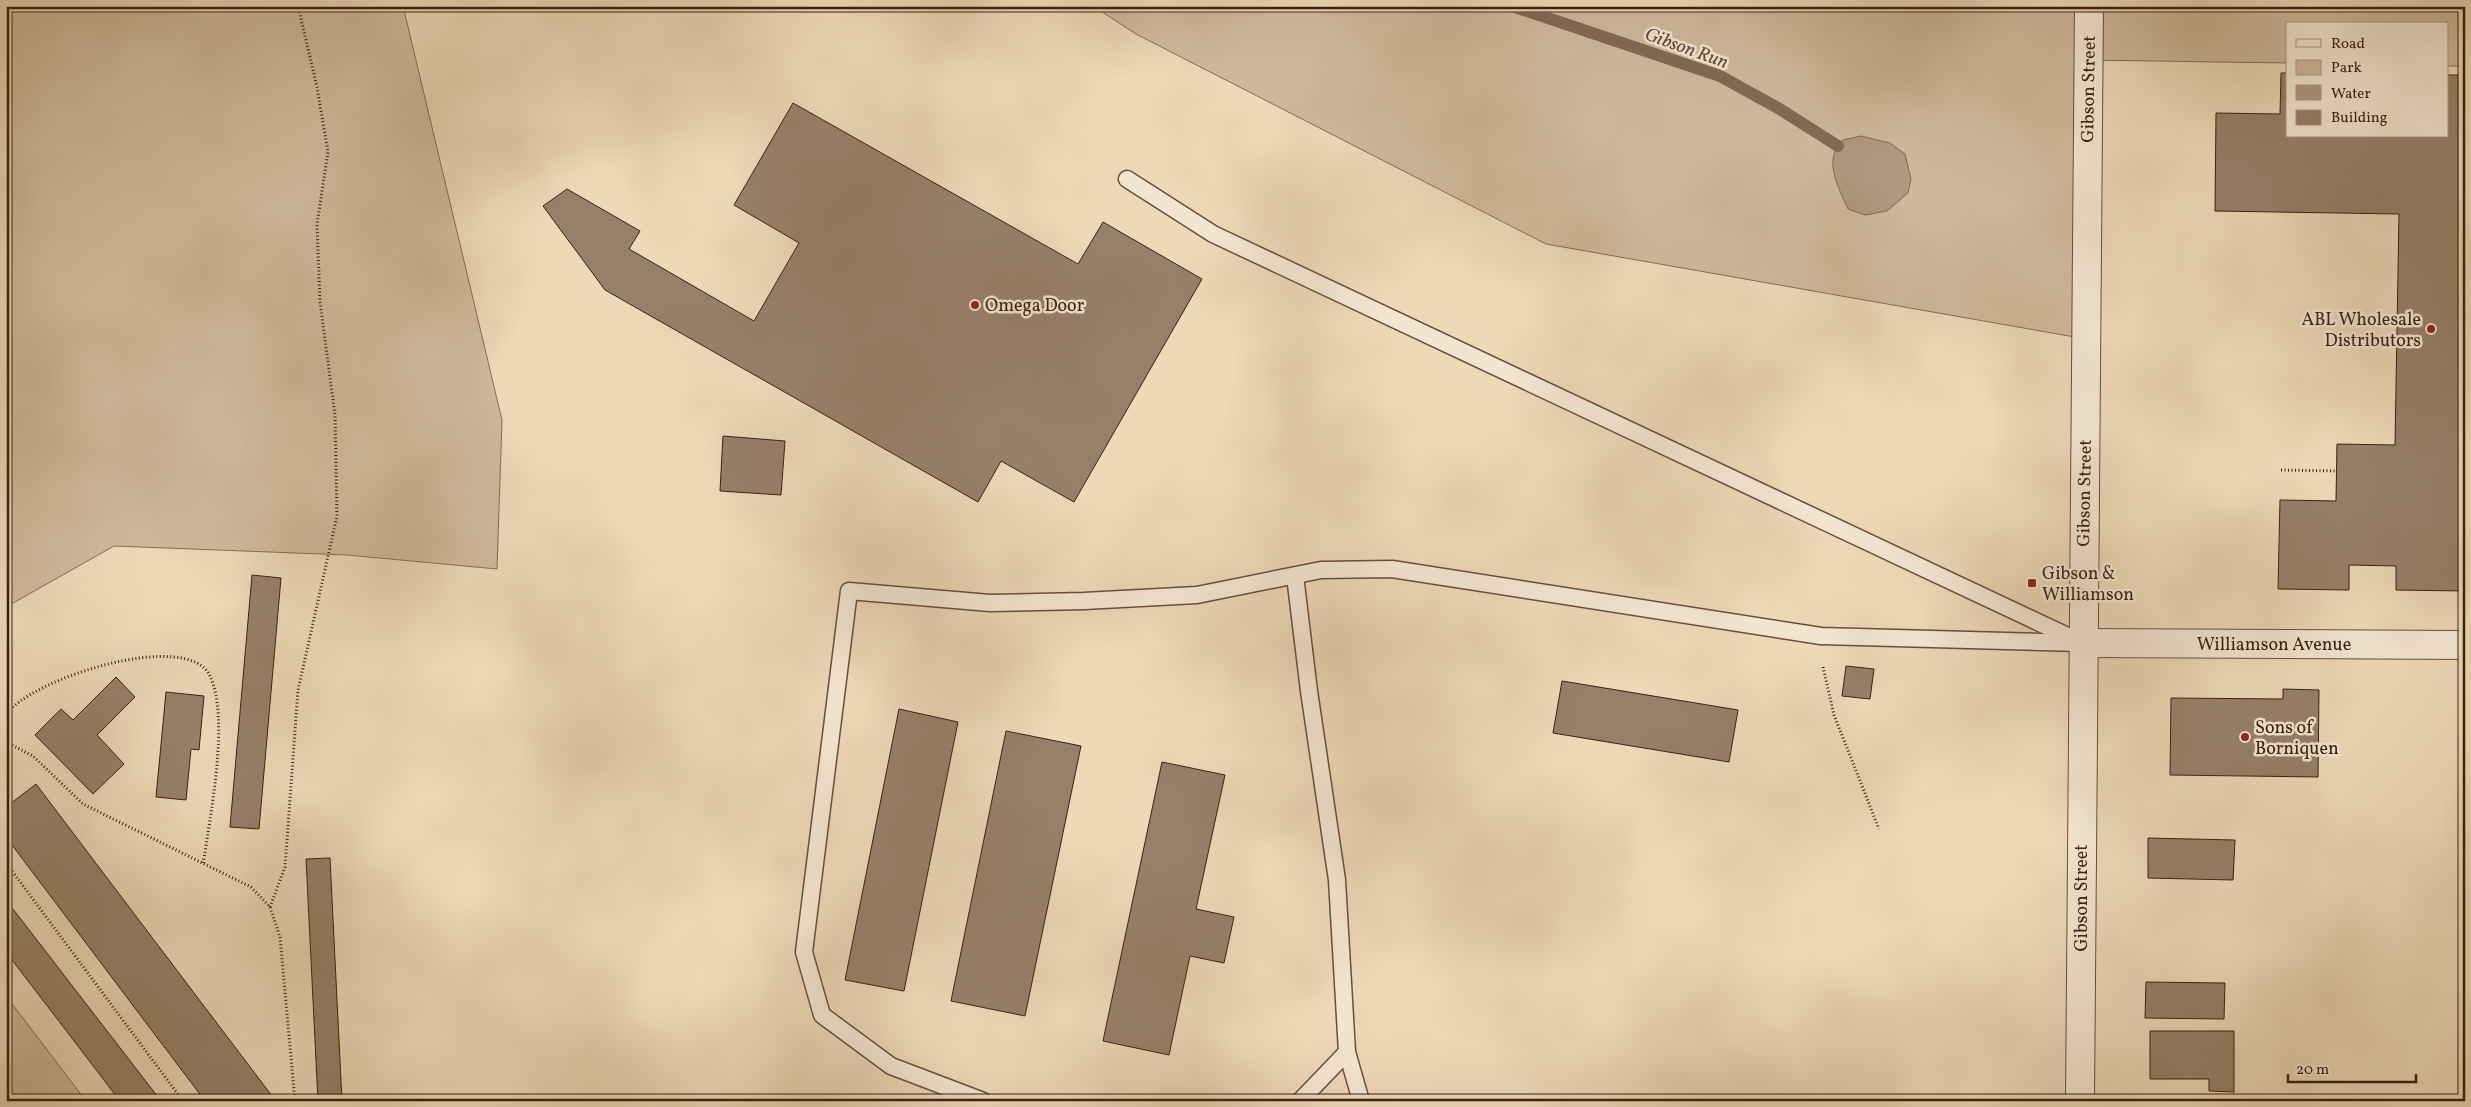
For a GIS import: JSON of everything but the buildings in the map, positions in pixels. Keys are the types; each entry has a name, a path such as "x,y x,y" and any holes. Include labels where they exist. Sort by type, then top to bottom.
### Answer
{"street":[{"name":"Gibson Street","path":"2080,1101 2082,643 2089,6"},
{"name":"Williamson Avenue","path":"2082,643 2465,645"}],"lane":[{"path":"1127,179 1213,234 2082,643"},
{"path":"983,1101 891,1066 822,1015 804,952 849,591 990,603 1084,601 1197,595 1321,570 1392,569 1821,636 2082,643"},
{"path":"1296,576 1309,691 1337,880 1347,1052 1361,1101"},
{"path":"1300,1101 1347,1052"}],"path":[{"path":"270,908 285,868 298,690 337,516 335,415 320,302 317,224 328,152 317,87 298,6"},
{"path":"2280,470 2337,471"},
{"path":"1821,636 1823,672 1834,715 1879,829"},
{"path":"6,715 41,686 106,663 158,656 194,660 210,674 218,700 217,761 204,865"},
{"path":"6,742 33,756 83,804 251,887 270,908 280,937 296,1101"},
{"path":"6,862 183,1101"}],"green space":[{"path":"6,6 403,6 502,420 497,569 347,555 114,546 6,607"},
{"path":"1093,6 2465,6 2465,66 2448,66 2448,22 2286,22 2286,63 2089,60 2086,339 1546,244 1136,34"},
{"path":"6,996 86,1101 6,1101"}],"water":[{"path":"1861,136 1890,143 1905,154 1911,179 1908,193 1887,211 1865,215 1848,209 1836,182 1833,167 1835,150 1843,140"}],"waterway":[{"name":"Gibson Run","path":"1512,6 1720,76 1778,108 1838,146"}],"place":[{"name":"Omega Door","path":"975,305"},
{"name":"ABL Wholesale Distributors","path":"2431,329"},
{"name":"Gibson & Williamson","path":"2032,583"},
{"name":"Sons of Borniquen","path":"2245,737"}]}
